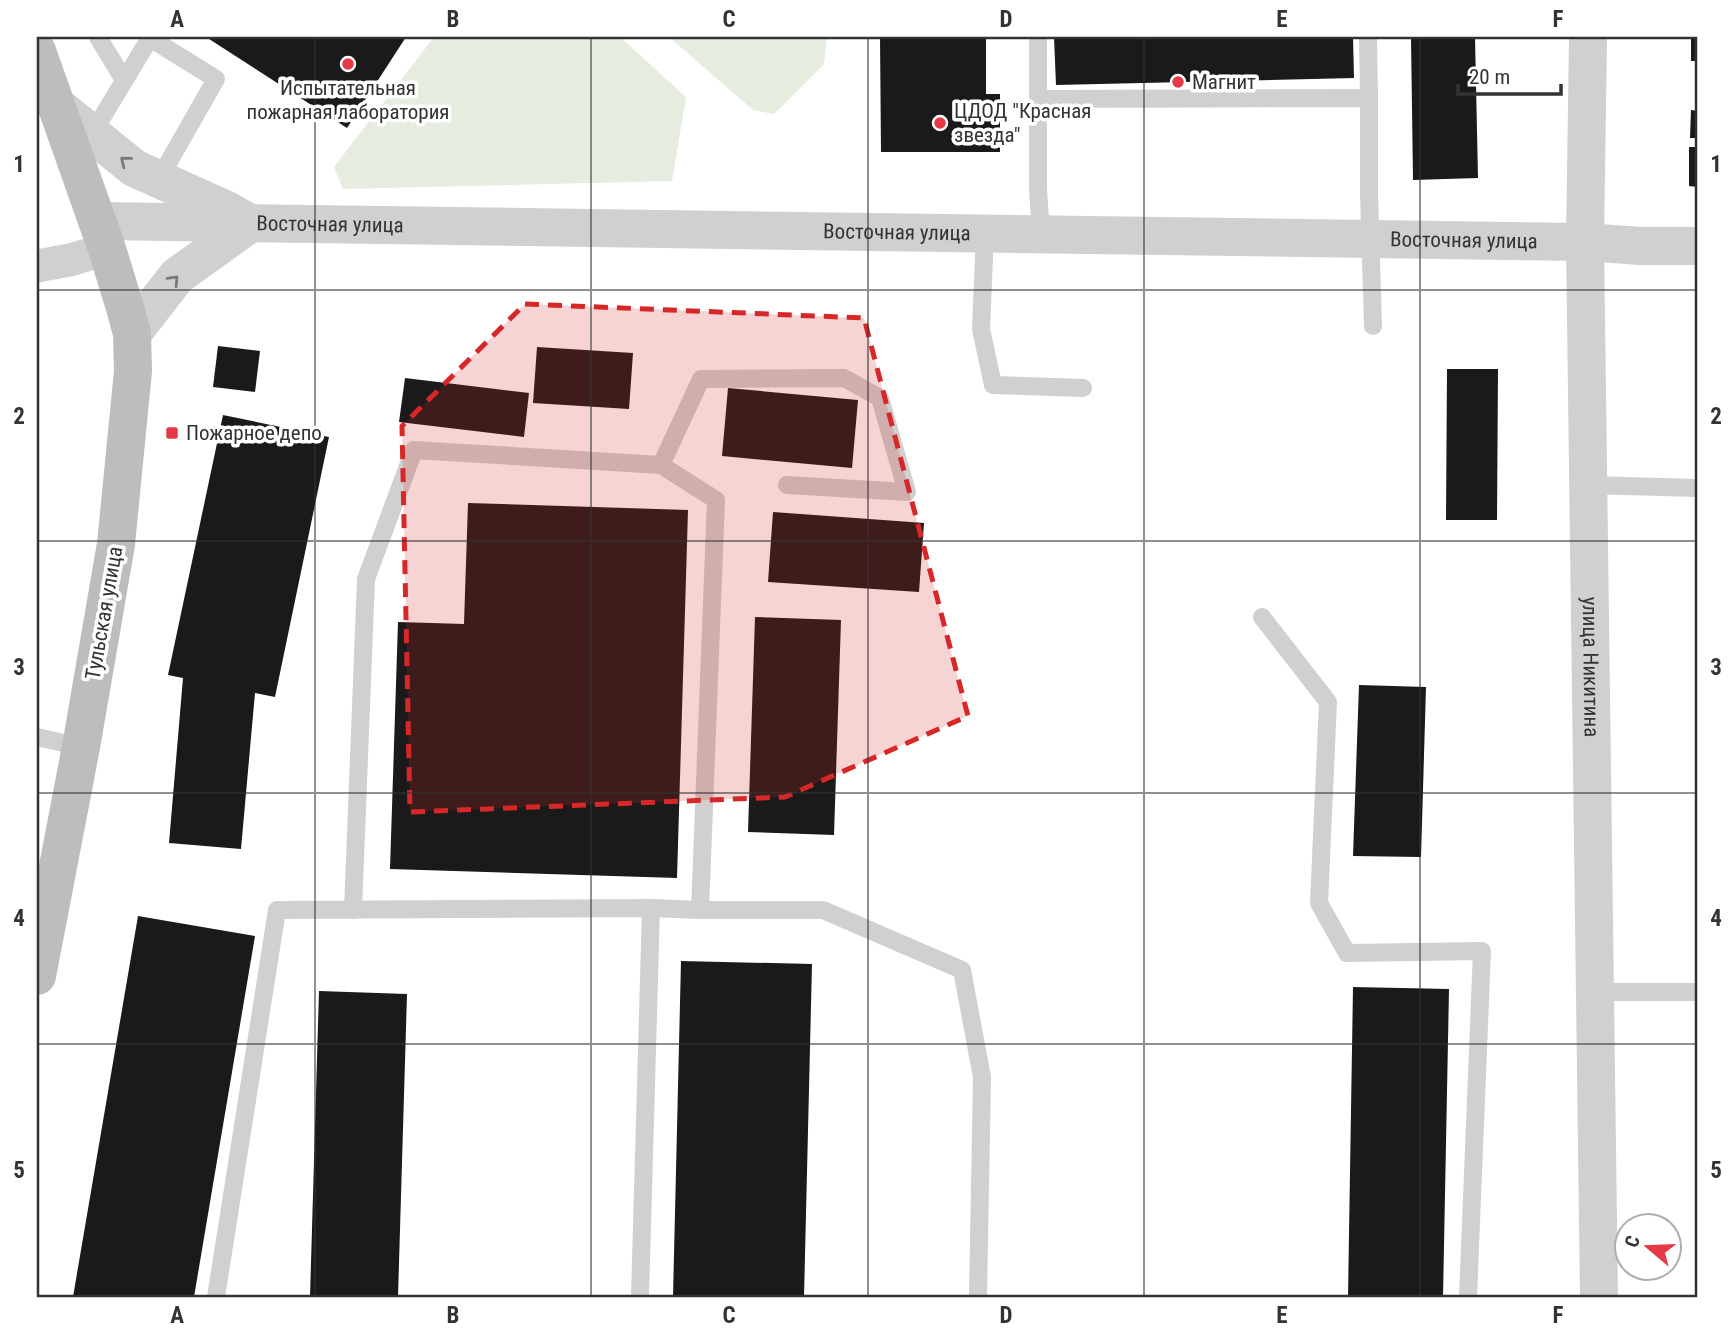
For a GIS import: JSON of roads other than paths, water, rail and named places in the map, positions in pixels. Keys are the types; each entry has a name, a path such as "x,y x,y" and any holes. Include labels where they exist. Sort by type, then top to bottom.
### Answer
{"main road":[{"name":"Тульская улица","path":"37,51 102,235 132,334 133,371 116,544 81,747 41,933 37,976"}],"street":[{"name":"улица Никитина","path":"1588,37 1585,242 1598,1297"},
{"path":"55,104 134,168 251,223 177,276 132,334"},
{"name":"Восточная улица","path":"102,235 251,223 1585,242 1698,246"},
{"path":"37,266 70,260 102,235"}],"lane":[{"path":"98,37 124,80"},
{"path":"1038,37 1038,189 1041,234"},
{"path":"1367,37 1373,326"},
{"path":"92,134 150,38 216,79 159,179"},
{"path":"1038,99 1369,98"},
{"path":"985,233 981,329 993,385 1083,388"},
{"path":"661,466 701,379 844,378 880,398 907,492 787,485"},
{"path":"353,909 366,579 414,450 661,466 716,500 700,910"},
{"path":"1588,485 1698,488"},
{"path":"1262,617 1328,702 1319,903 1347,953 1482,951 1468,1297"},
{"path":"37,737 81,747"},
{"path":"640,1297 651,908"},
{"path":"216,1297 277,910 651,908 823,909 962,970 982,1077 978,1297"},
{"path":"1595,992 1698,992"}],"place":[{"name":"Испытательная пожарная лаборатория","path":"348,64"},
{"name":"Магнит","path":"1178,82"},
{"name":"ЦДОД \"Красная звезда\"","path":"940,123"},
{"name":"Пожарное депо","path":"172,433"}]}
